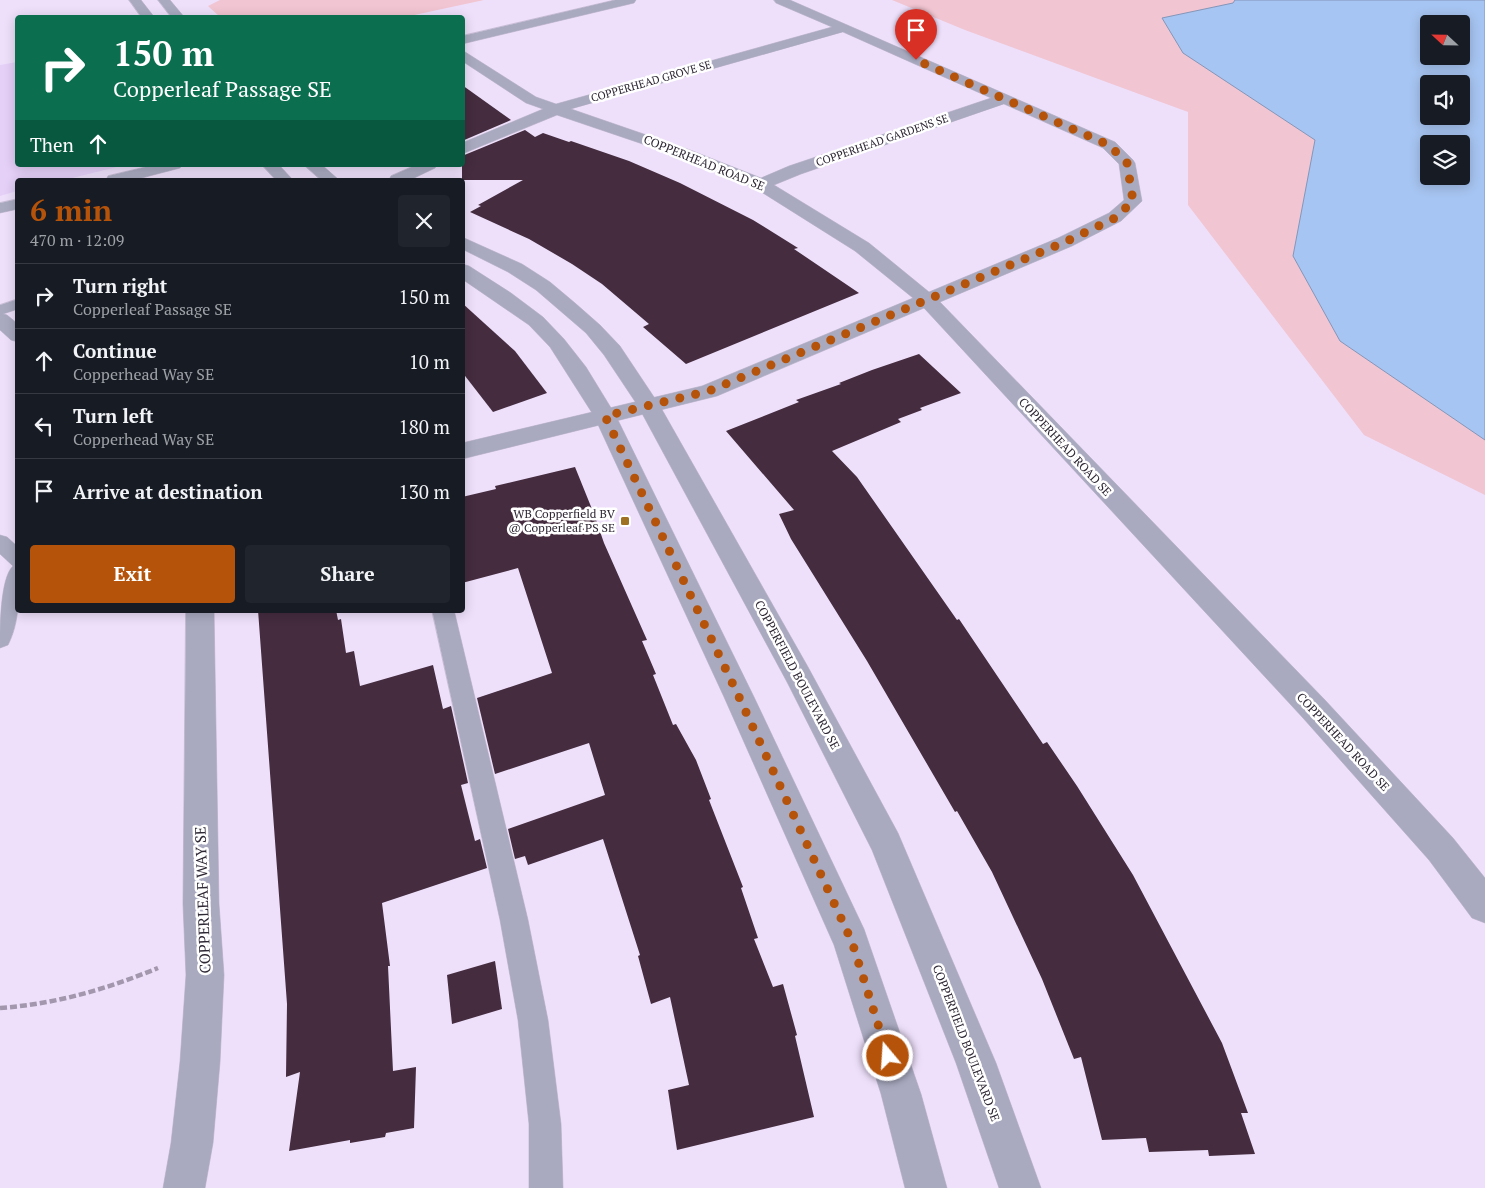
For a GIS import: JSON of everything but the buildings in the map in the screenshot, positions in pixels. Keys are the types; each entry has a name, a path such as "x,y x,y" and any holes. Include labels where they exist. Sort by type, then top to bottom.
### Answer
{"street":[{"path":"135,0 147,15"},
{"path":"164,0 176,15"},
{"path":"465,39 630,0"},
{"path":"465,450 709,391 1065,242 1115,218 1133,201 1127,163 1109,145 780,0"},
{"name":"COPPERHEAD GROVE SE","path":"465,148 557,109 586,99 844,28"},
{"name":"COPPERHEAD ROAD SE","path":"465,56 531,100 684,153 761,184 862,247 927,300 1314,709 1441,849 1485,906"},
{"name":"COPPERHEAD GARDENS SE","path":"761,184 795,170 1004,99"},
{"path":"122,178 166,167"},
{"path":"272,167 283,178"},
{"path":"315,167 328,178"},
{"path":"401,178 425,167"},
{"path":"0,208 15,205"},
{"name":"COPPERFIELD BOULEVARD SE","path":"465,243 515,268 543,286 593,329 612,351 649,406 798,675 886,844 976,1063 1020,1188"},
{"path":"465,272 504,297 536,321 557,343 578,372 605,416 739,697 852,942 901,1094 926,1188"},
{"path":"0,319 15,333"},
{"name":"COPPERLEAF WAY SE","path":"184,1188 192,1143 206,975 201,904 200,613"}],"lane":[{"path":"0,310 15,305"},
{"path":"0,542 15,557"},
{"path":"0,639 15,583"},
{"path":"444,613 514,920 533,1020 545,1124 546,1188"}],"path":[{"path":"0,1008 33,1006 68,1000 130,980 158,968"}],"shaded area":[{"path":"220,0 484,0 414,15 218,15 208,6"},
{"path":"892,0 1485,0 1485,495 1364,435 1188,205 1188,112 965,30"},
{"path":"15,62 15,167 117,167 72,178 15,178 15,192 0,196 0,65"}],"water":[{"path":"1235,0 1485,0 1485,440 1340,341 1293,256 1315,140 1183,53 1162,18 1233,3"}],"place":[{"name":"WB Copperfield BV @ Copperleaf PS SE","path":"625,521"}],"route":[{"path":"888,1056 852,942 739,697 605,416 709,391 1065,242 1115,218 1133,201 1127,163 1109,145 916,60"}]}
